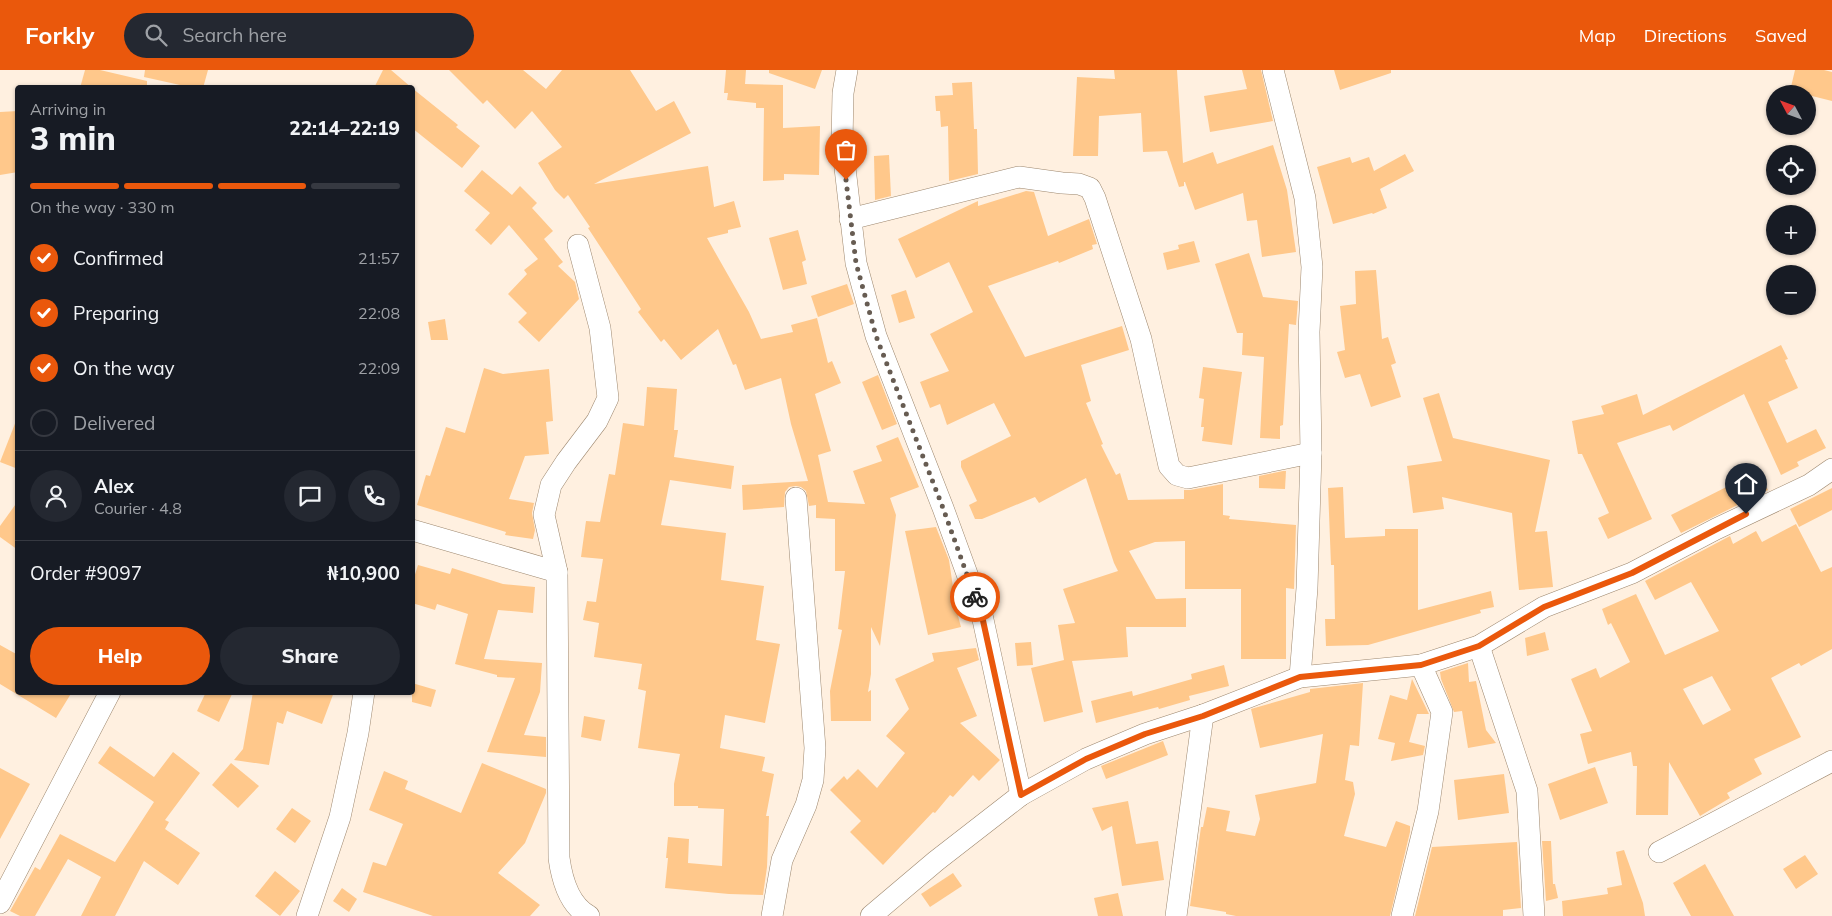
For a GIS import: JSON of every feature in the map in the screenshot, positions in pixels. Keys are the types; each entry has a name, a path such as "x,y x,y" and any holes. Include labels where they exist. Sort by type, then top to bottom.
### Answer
{"street":[{"path":"847,70 842,93 842,142 856,263 876,336 943,508 982,616 1021,795"},
{"path":"1273,70 1304,198 1312,267 1309,332 1311,453 1307,588 1300,677"},
{"path":"850,219 1018,177 1079,184 1090,188 1095,198 1141,339 1169,466 1177,475 1188,478 1311,453"},
{"path":"578,245 600,328 608,398 597,421 551,484 544,515 557,572 559,858 562,879 570,896 580,909 590,916"},
{"path":"871,916 936,861 1021,795 1086,759 1145,734 1203,716 1300,677 1421,665 1479,646 1544,607 1632,573 1716,529 1809,485 1832,469"},
{"path":"772,916 782,860 806,805 814,772 815,748 800,576 796,498"},
{"path":"415,531 557,572"},
{"path":"1479,646 1527,791 1534,916"},
{"path":"1402,916 1428,811 1442,712 1421,665"},
{"path":"0,903 108,695"},
{"path":"307,916 340,817 358,734 364,695"},
{"path":"1176,916 1203,716"},
{"path":"1659,852 1832,761"}],"building":[{"path":"85,70 100,70 147,81 147,85 81,85"},
{"path":"145,70 208,70 204,85 180,85 144,77"},
{"path":"383,70 391,70 408,85 376,85"},
{"path":"449,70 523,70 546,89 562,70 630,70 656,111 674,101 691,133 594,184 708,166 714,207 734,201 741,227 728,230 728,233 707,238 749,312 761,339 793,332 791,325 817,318 828,363 832,361 841,383 815,394 831,451 818,455 828,502 865,504 853,471 882,461 876,446 898,437 919,487 890,498 896,515 880,646 871,627 871,674 868,692 871,690 871,721 831,721 830,691 842,630 838,629 845,571 835,571 835,519 816,518 816,505 809,506 806,491 796,486 789,487 785,492 784,507 743,510 742,485 808,481 791,424 781,378 745,390 736,364 733,365 718,329 681,360 664,339 661,342 638,312 641,309 588,228 590,227 568,195 564,199 555,190 538,163 562,147 532,111 515,129 487,100 483,104"},
{"path":"726,70 746,70 745,84 783,85 783,128 820,126 819,175 784,174 784,180 763,181 764,108 756,108 756,103 727,100 728,93 724,93"},
{"path":"769,70 822,70 815,89 769,73"},
{"path":"1114,70 1177,70 1183,163 1213,152 1217,164 1273,145 1287,190 1296,252 1262,257 1257,220 1247,221 1243,193 1195,210 1185,182 1184,186 1179,187 1167,151 1143,152 1141,113 1099,116 1098,156 1073,156 1077,77 1115,79"},
{"path":"1242,70 1261,70 1273,121 1210,132 1204,96 1247,89"},
{"path":"1334,70 1391,70 1391,73 1340,90"},
{"path":"1795,70 1824,70 1832,72 1832,101 1816,97 1816,85 1791,85"},
{"path":"972,82 974,129 977,129 978,174 949,181 948,126 941,127 940,111 936,111 935,96 953,95 952,83"},
{"path":"415,90 458,125 456,127 480,146 462,168 415,130"},
{"path":"15,111 15,172 0,175 0,112"},
{"path":"1405,154 1414,171 1380,189 1387,208 1373,214 1333,224 1317,167 1350,157 1352,163 1369,157 1374,171"},
{"path":"889,155 891,196 875,200 874,156"},
{"path":"482,170 512,195 520,186 537,203 532,208 553,231 544,239 563,262 558,266 575,282 579,299 539,342 518,322 527,313 508,294 527,274 524,270 538,259 509,225 491,245 475,230 490,213 464,191"},
{"path":"1026,191 1034,192 1048,236 1089,219 1097,244 1092,245 1093,249 1059,263 1058,261 988,286 1025,357 1122,326 1129,350 1081,365 1091,401 1086,403 1103,444 1101,445 1116,475 1120,473 1128,500 1184,499 1184,490 1223,484 1223,515 1230,516 1229,519 1296,525 1294,589 1286,588 1286,659 1241,659 1241,589 1185,589 1185,541 1155,542 1129,551 1156,599 1186,598 1186,627 1126,627 1128,657 1072,661 1083,712 1044,722 1031,668 1064,660 1058,625 1075,623 1063,589 1118,571 1086,478 1039,503 1035,497 982,519 975,519 969,505 977,501 961,467 961,461 1011,436 994,403 947,425 940,404 930,408 920,382 949,371 930,334 973,312 949,262 916,278 898,239 978,201 978,206"},
{"path":"798,230 806,260 802,262 807,284 783,290 769,238"},
{"path":"1194,241 1200,262 1167,270 1163,253 1179,249 1178,245"},
{"path":"1249,253 1263,297 1298,301 1296,325 1289,324 1283,425 1280,426 1280,439 1260,438 1264,357 1242,355 1243,333 1237,333 1215,264"},
{"path":"1376,270 1382,339 1388,337 1396,363 1391,365 1401,397 1371,407 1360,374 1345,378 1337,352 1345,350 1340,306 1356,304 1355,271"},
{"path":"847,284 854,304 818,317 811,296"},
{"path":"906,290 915,318 899,323 891,295"},
{"path":"445,319 448,340 431,340 428,322"},
{"path":"1781,345 1788,359 1785,360 1798,388 1768,402 1787,443 1816,429 1826,448 1797,462 1799,466 1781,475 1744,394 1673,431 1670,425 1617,443 1652,519 1608,539 1598,518 1609,513 1582,454 1578,454 1572,421 1604,414 1601,406 1637,394 1643,415"},
{"path":"1203,367 1242,372 1232,445 1202,441 1204,427 1201,427 1204,399 1199,398"},
{"path":"484,368 503,374 549,369 553,421 546,422 549,454 525,456 509,499 534,503 532,513 535,530 533,539 505,535 506,532 417,505 426,475 430,476 446,427 465,433"},
{"path":"878,375 897,424 882,430 862,382"},
{"path":"647,387 677,389 674,430 678,430 674,457 734,466 731,489 670,480 661,525 726,533 721,580 764,586 756,640 780,644 765,723 725,715 720,748 765,757 762,771 774,774 766,816 769,816 767,867 763,895 665,888 668,837 689,839 688,863 722,866 724,809 674,806 674,784 680,754 638,748 646,691 638,689 642,664 594,657 599,623 583,620 587,601 596,602 603,559 581,557 586,521 600,522 609,474 615,475 623,423 644,426"},
{"path":"1439,393 1453,438 1550,460 1535,532 1547,531 1553,587 1519,590 1512,513 1442,497 1444,509 1413,513 1407,466 1442,461 1423,398"},
{"path":"15,424 15,468 0,462"},
{"path":"1286,471 1285,489 1259,488 1259,476"},
{"path":"1758,471 1768,490 1681,533 1671,515"},
{"path":"1343,487 1345,538 1385,536 1385,529 1418,529 1418,610 1491,591 1494,607 1480,610 1481,613 1368,645 1326,646 1325,619 1335,619 1334,565 1331,565 1328,488"},
{"path":"1832,488 1832,510 1799,527 1790,509"},
{"path":"15,505 15,548 0,537 0,526"},
{"path":"1796,524 1821,572 1832,567 1832,649 1801,666 1799,663 1771,678 1801,737 1754,759 1762,774 1727,793 1730,798 1700,816 1669,762 1668,815 1636,815 1637,766 1633,766 1631,752 1588,764 1580,734 1592,731 1571,679 1596,668 1600,678 1630,662 1611,623 1608,625 1602,609 1636,594 1665,655 1719,631 1691,582 1655,600 1645,581 1730,536 1733,544 1756,531 1762,542","holes":["1712,676 1731,710 1703,725 1683,689"]},
{"path":"936,527 949,560 953,587 958,586 967,609 957,612 961,627 928,635 905,531"},
{"path":"418,565 450,574 452,568 503,584 535,587 533,613 498,610 484,659 542,663 540,692 524,735 546,737 546,757 487,752 515,678 497,677 497,675 455,664 468,614 437,604 435,610 415,604 415,574"},
{"path":"1545,632 1549,650 1527,656 1525,638"},
{"path":"1031,642 1033,665 1017,666 1015,643"},
{"path":"0,645 15,653 15,693 0,684"},
{"path":"976,648 979,660 957,668 977,716 960,723 1000,760 979,781 973,775 953,797 950,795 935,813 933,812 883,865 850,832 861,821 830,790 844,776 847,780 858,769 877,788 905,753 886,736 909,709 895,679 934,661 932,653"},
{"path":"1468,663 1469,682 1476,681 1486,730 1496,743 1468,748 1462,711 1454,712 1440,672"},
{"path":"1224,665 1229,686 1189,696 1190,700 1159,709 1158,707 1096,723 1091,701 1132,691 1133,696 1192,679 1191,674"},
{"path":"1412,679 1429,714 1417,714 1409,742 1425,746 1423,755 1391,761 1395,743 1378,739 1390,695 1407,700"},
{"path":"1363,683 1359,746 1350,745 1345,780 1353,782 1355,794 1344,836 1386,847 1396,821 1410,826 1390,916 1236,916 1226,914 1226,912 1190,906 1201,827 1203,827 1207,807 1230,811 1226,831 1255,836 1260,819 1255,795 1316,783 1323,734 1260,748 1251,709 1310,692 1310,689"},
{"path":"415,684 436,690 431,707 412,702 412,695 415,695"},
{"path":"18,695 70,695 56,718"},
{"path":"205,695 232,695 219,722 197,711"},
{"path":"252,695 333,695 322,724 287,711 283,724 277,722 269,765 234,760 243,749"},
{"path":"584,716 605,720 601,741 581,737"},
{"path":"1163,741 1168,755 1106,779 1101,766"},
{"path":"110,746 154,777 173,752 200,773 165,820 169,822 165,829 200,853 178,885 144,861 115,916 81,916 101,877 68,859 35,916 20,916 10,911 35,867 40,870 60,834 115,862 154,802 98,763"},
{"path":"231,763 259,786 238,808 212,785"},
{"path":"482,763 546,789 525,843 498,873 540,905 530,916 433,916 363,892 373,862 386,866 403,824 369,810 384,771 408,781 405,789 461,813"},
{"path":"1595,767 1608,803 1560,820 1548,784"},
{"path":"0,768 30,784 0,839"},
{"path":"1504,774 1509,813 1458,820 1454,780"},
{"path":"1128,801 1136,844 1158,841 1164,880 1122,886 1112,826 1102,831 1092,808"},
{"path":"292,808 311,821 295,843 276,829"},
{"path":"1542,841 1551,841 1553,884 1555,884 1558,898 1546,901"},
{"path":"1517,842 1521,908 1503,910 1503,916 1415,916 1432,847"},
{"path":"1624,850 1643,903 1645,916 1563,916 1562,901 1608,894 1607,888 1622,885 1616,852"},
{"path":"1805,855 1818,874 1796,889 1783,869"},
{"path":"1705,864 1734,916 1691,916 1673,883"},
{"path":"275,871 300,891 280,916 255,896"},
{"path":"953,873 962,886 930,907 921,894"},
{"path":"342,888 357,899 349,912 333,901"},
{"path":"1118,893 1123,916 1098,916 1094,898"}],"way so far":[{"path":"846,180 856,263 876,336 943,508 975,597"}],"route":[{"path":"975,597 982,616 1021,795 1086,759 1145,734 1203,716 1300,677 1421,665 1479,646 1544,607 1632,573 1746,514"}]}
